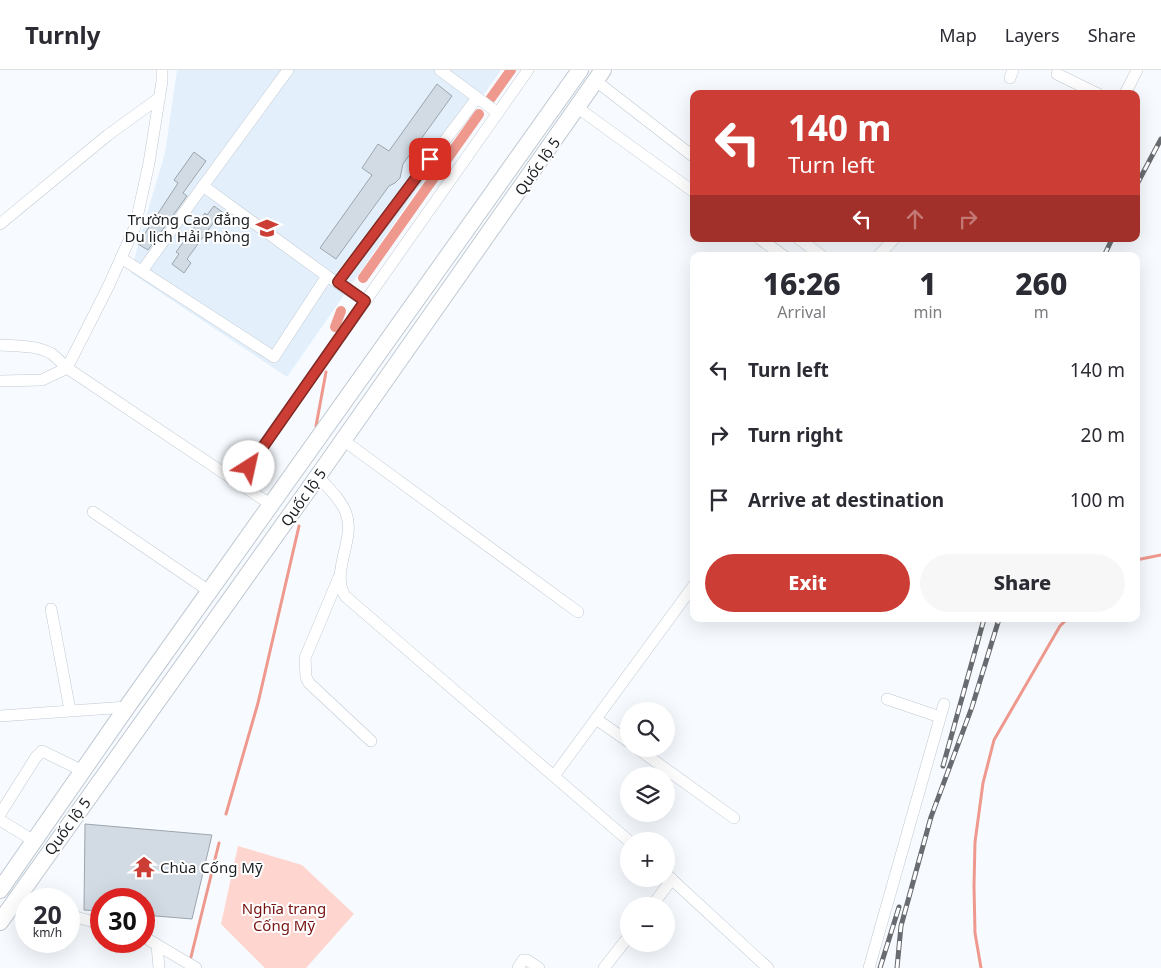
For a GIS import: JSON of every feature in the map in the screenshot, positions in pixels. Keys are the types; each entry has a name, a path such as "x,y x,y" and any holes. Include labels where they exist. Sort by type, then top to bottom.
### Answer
{"highway":[{"name":"Quốc lộ 5","path":"0,890 270,504 580,70"},
{"name":"Quốc lộ 5","path":"30,888 600,76"},
{"name":"Quốc lộ 5","path":"0,922 15,907"}],"street":[{"path":"0,381 42,380 67,368 135,227 149,163 160,98 162,70"},
{"path":"142,272 288,70"},
{"path":"440,70 498,113"},
{"path":"238,482 528,70"},
{"path":"1127,90 1137,70"},
{"path":"1057,74 1090,90"},
{"path":"600,76 690,154"},
{"path":"0,224 108,135 160,98"},
{"path":"338,282 477,98"},
{"path":"578,108 690,189"},
{"path":"204,186 327,276 365,301"},
{"path":"764,242 778,252"},
{"path":"803,242 817,252"},
{"path":"882,252 891,242"},
{"path":"121,258 274,358 327,276"},
{"path":"0,345 24,346 51,354 67,368 270,504"},
{"path":"343,440 578,612"},
{"path":"318,476 347,515 348,534 340,573 305,658 306,677 309,683 371,742"},
{"path":"93,512 209,591"},
{"path":"340,573 341,590 345,596 620,833"},
{"path":"554,776 690,590"},
{"path":"51,609 70,710"},
{"path":"887,700 940,717"},
{"path":"869,968 944,704"},
{"path":"0,716 127,707"},
{"path":"596,719 620,736"},
{"path":"0,814 36,757 42,751 83,771"},
{"path":"649,757 734,818"},
{"path":"0,820 34,841"},
{"path":"675,883 768,968"},
{"path":"157,945 196,968"},
{"path":"157,945 160,968"},
{"path":"604,968 620,948"},
{"path":"518,968 523,960 527,960 539,968"}],"shaded area":[{"name":"Trường Cao đẳng Du lịch Hải Phòng","path":"177,70 501,70 287,377 131,273 165,153"}],"green space":[{"name":"Nghĩa trang Cống Mỹ","path":"238,846 302,865 354,914 306,968 265,968 221,924"}],"building":[{"path":"437,84 452,96 403,164 400,178 389,186 336,259 320,248 372,175 362,168 378,144 389,151"},
{"path":"194,152 206,161 183,193 187,196 148,250 138,244 178,183 174,180"},
{"path":"214,206 225,214 218,224 214,222 187,259 191,263 184,273 172,264 179,254 176,252 205,213 207,215"},
{"name":"Chùa Cống Mỹ","path":"85,824 212,835 192,919 155,916 155,888 90,888 90,910 84,910"}],"waterway":[{"path":"491,98 511,70"},
{"path":"363,278 479,114"},
{"path":"335,327 341,311"},
{"path":"316,426 326,372"},
{"path":"226,814 258,703 299,526"},
{"path":"1140,559 1161,555"},
{"path":"981,968 975,933 974,886 975,842 983,783 994,740 1064,622"},
{"path":"190,961 219,843"}],"railway":[{"path":"1140,178 1161,139"},
{"path":"1106,252 1111,242"},
{"path":"943,766 983,622"},
{"path":"897,968 901,926 931,817 972,707 998,622"},
{"path":"880,968 899,907"}],"place":[{"name":"Trường Cao đẳng Du lịch Hải Phòng","path":"267,228"},
{"name":"Chùa Cống Mỹ","path":"144,867"}],"route":[{"path":"249,467 365,301 338,282 430,159"}]}
